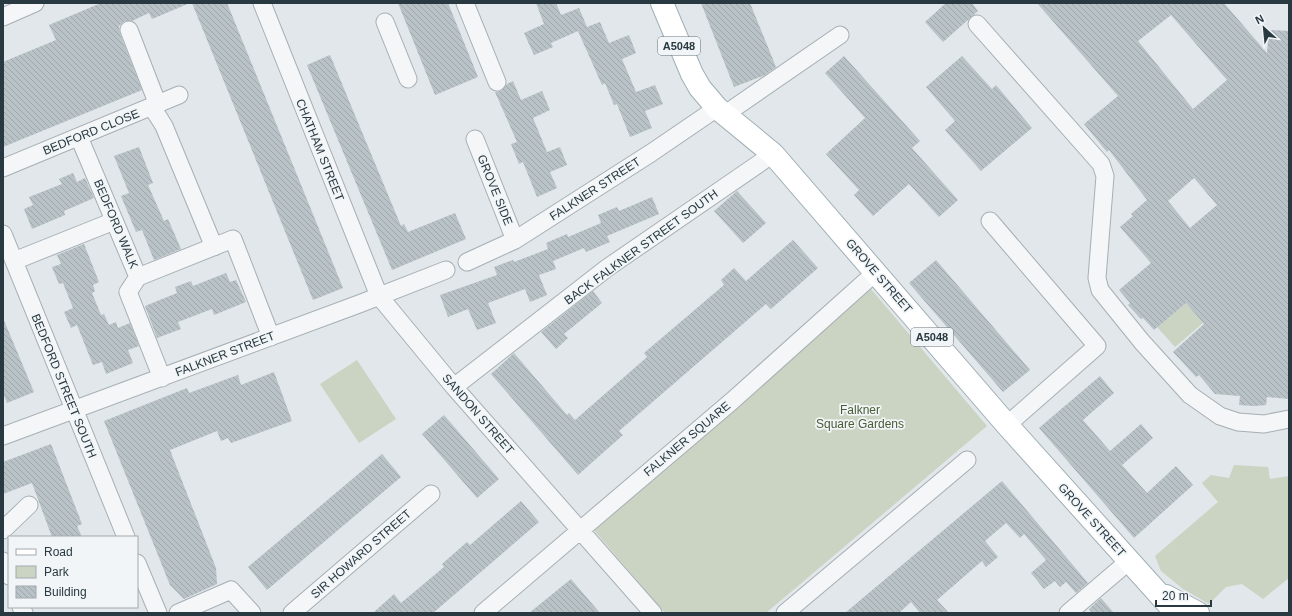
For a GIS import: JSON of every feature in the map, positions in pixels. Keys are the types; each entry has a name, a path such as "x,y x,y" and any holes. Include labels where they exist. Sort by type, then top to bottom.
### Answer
{"main road":[{"name":"GROVE STREET","path":"662,3 692,74 700,88 721,112 773,154 1007,425 1129,561 1159,592 1176,613"},
{"path":"1159,592 1198,613"}],"street":[{"path":"3,17 35,3"},
{"name":"CHATHAM STREET","path":"262,3 379,296"},
{"path":"465,3 497,82"},
{"path":"384,22 408,79"},
{"path":"977,24 1101,164 1105,176 1097,278 1100,290 1142,342 1190,395 1220,416 1238,422 1264,424 1289,419"},
{"path":"129,30 155,106 214,247"},
{"name":"FALKNER STREET","path":"467,262 515,240 651,153 721,112 840,35"},
{"name":"BEDFORD CLOSE","path":"3,168 179,95"},
{"name":"BEDFORD WALK","path":"78,137 138,277 128,292 162,378"},
{"name":"GROVE SIDE","path":"475,139 515,240"},
{"name":"BACK FALKNER STREET SOUTH","path":"454,387 608,268 773,154"},
{"path":"14,261 114,221"},
{"path":"990,221 1097,346 1007,425"},
{"name":"BEDFORD STREET SOUTH","path":"3,234 126,536"},
{"path":"138,277 233,239 272,337"},
{"name":"FALKNER STREET","path":"3,436 74,412 446,270"},
{"name":"FALKNER SQUARE","path":"483,613 732,400 876,272"},
{"name":"SANDON STREET","path":"379,296 454,387 579,531"},
{"path":"785,613 966,460"},
{"name":"SIR HOWARD STREET","path":"292,613 431,494"},
{"path":"3,530 29,505"},
{"path":"579,531 653,613"},
{"path":"3,561 8,574"},
{"path":"1068,613 1129,561"},
{"path":"138,565 158,613"},
{"path":"178,613 231,590 252,613"}],"green space":[{"name":"Falkner Square Gardens","path":"871,289 987,426 766,613 665,613 593,529"},
{"path":"1186,303 1203,323 1175,347 1157,327"},
{"path":"357,360 396,419 359,443 320,384"},
{"path":"1234,465 1268,467 1270,479 1289,476 1289,578 1263,599 1242,584 1226,587 1209,604 1183,589 1161,571 1155,556 1218,502 1202,483 1211,475 1229,478"}],"building":[{"path":"101,3 190,3 152,19 149,13 132,21 125,21 119,26 120,34 142,90 3,147 3,62 56,40 49,25"},
{"path":"192,3 227,3 343,288 313,300"},
{"path":"398,3 448,3 478,77 435,95"},
{"path":"536,3 556,3 561,15 579,8 587,27 600,22 609,43 629,35 636,53 622,59 636,92 655,85 663,104 645,111 652,128 630,137 617,104 614,105 605,83 602,85 578,31 551,43 553,47 534,55 524,33 544,24"},
{"path":"701,3 750,3 776,67 765,75 734,87"},
{"path":"946,3 972,3 978,11 943,42 925,22"},
{"path":"1037,3 1224,3 1267,53 1269,30 1289,31 1289,399 1267,397 1266,405 1239,405 1240,396 1215,394 1199,375 1196,377 1173,352 1204,324 1186,303 1154,330 1128,305 1130,303 1119,290 1151,263 1120,227 1133,216 1131,214 1147,200 1109,150 1107,152 1084,124 1118,96","holes":["1171,15 1227,80 1193,109 1138,41","1194,178 1217,205 1190,228 1168,201"]},
{"path":"330,55 401,226 404,224 408,232 455,213 466,239 392,270 307,65"},
{"path":"844,56 920,141 912,148 958,200 939,217 909,184 873,216 854,195 859,190 826,154 865,118 825,73"},
{"path":"962,56 992,89 996,85 1032,128 981,171 945,130 955,121 926,87"},
{"path":"513,81 521,100 542,91 550,110 533,118 547,152 560,147 567,165 550,172 557,188 537,197 523,162 519,164 511,144 517,142 495,92 501,91 507,84"},
{"path":"139,147 153,183 148,185 164,221 168,219 181,249 154,260 142,230 136,232 121,196 129,193 114,156"},
{"path":"73,173 77,182 85,178 94,198 64,211 65,215 32,229 24,209 33,205 29,197 62,184 59,179"},
{"path":"737,191 766,223 743,243 714,211"},
{"path":"652,197 659,214 607,236 610,242 586,252 584,248 553,261 556,269 539,275 547,295 530,302 525,289 488,303 496,323 477,330 468,309 448,317 440,295 497,275 494,267 513,260 514,262 548,249 546,243 567,234 568,237 601,223 598,215 617,207 619,211"},
{"path":"793,240 818,268 771,309 766,304 619,431 623,435 578,475 491,374 514,353 567,415 569,413 575,420 647,357 644,353 724,285 721,280 734,268 746,281"},
{"path":"84,244 99,282 93,285 95,291 92,293 101,315 104,314 109,325 116,322 118,328 130,323 139,346 128,350 133,363 106,374 102,362 93,365 77,325 71,328 64,312 73,308 63,283 59,284 52,267 61,264 57,255"},
{"path":"936,260 1030,370 1003,392 909,283"},
{"path":"226,273 230,282 236,280 246,302 214,315 212,309 178,322 181,329 157,338 145,306 177,293 175,287 191,281 193,286"},
{"path":"593,291 602,303 564,334 568,338 556,349 541,332"},
{"path":"3,318 34,392 7,403 3,393"},
{"path":"274,372 292,421 231,443 228,438 221,441 217,431 170,450 216,568 217,584 184,599 170,585 104,421 187,388 189,393 238,375 241,385"},
{"path":"1100,376 1114,393 1083,420 1110,451 1141,424 1153,438 1122,465 1147,493 1176,466 1193,485 1134,538 1039,428"},
{"path":"444,415 499,479 477,498 422,434"},
{"path":"51,444 82,524 77,526 82,536 52,536 32,483 3,494 3,462"},
{"path":"382,454 401,477 267,590 248,567"},
{"path":"1002,481 1088,583 1076,593 1066,582 1060,587 1055,581 1044,589 1031,573 1046,560 1024,534 1020,538 1006,523 985,541 998,557 986,567 982,561 937,600 949,613 920,613 911,602 899,613 845,613"},
{"path":"521,501 539,522 433,613 373,613 394,594 401,603 444,567 442,564 467,542 470,545"},
{"path":"571,579 600,613 529,613"},
{"path":"1101,598 1114,613 1092,613 1089,609"}]}
